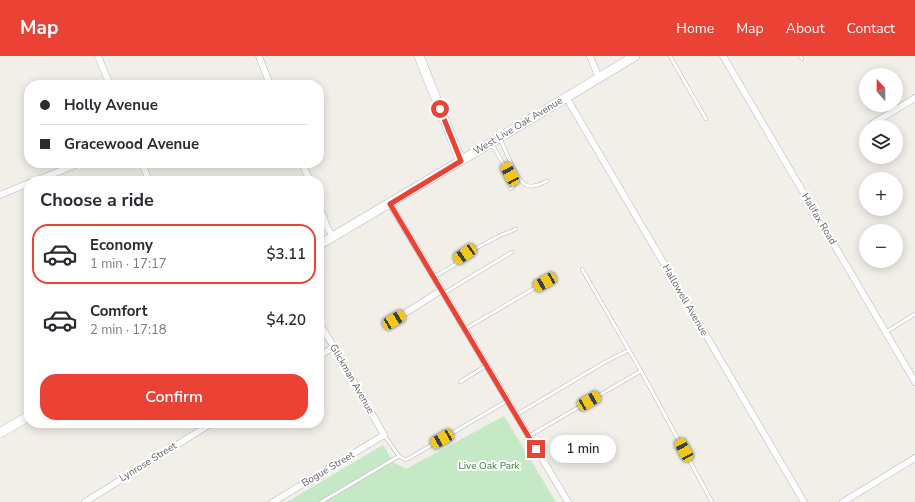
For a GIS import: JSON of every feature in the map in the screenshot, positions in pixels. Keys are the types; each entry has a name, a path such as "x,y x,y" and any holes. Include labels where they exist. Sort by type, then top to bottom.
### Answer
{"street":[{"path":"98,56 108,80"},
{"path":"259,56 268,80"},
{"path":"419,56 461,161"},
{"path":"590,56 599,78"},
{"name":"West Live Oak Avenue","path":"324,243 635,56"},
{"name":"Halifax Road","path":"723,56 915,382"},
{"name":"Hallowell Avenue","path":"566,97 804,502"},
{"path":"879,120 915,98"},
{"path":"48,176 68,168"},
{"path":"0,195 24,185"},
{"path":"390,204 568,502"},
{"path":"324,218 332,237"},
{"path":"394,320 443,291"},
{"name":"Glickman Avenue","path":"324,331 384,435"},
{"path":"324,353 334,347"},
{"path":"0,433 24,419"},
{"name":"Lynrose Street","path":"85,502 204,428"},
{"name":"Bogue Street","path":"273,502 384,435"},
{"path":"843,502 915,458"}],"lane":[{"path":"670,56 706,119"},
{"path":"495,140 519,179 526,185 537,185 547,181"},
{"path":"495,140 514,183 513,187 510,189"},
{"path":"434,277 456,264 457,260 465,254 503,234 516,229"},
{"path":"443,291 512,252"},
{"path":"582,269 630,350 712,502"},
{"path":"465,329 545,282"},
{"path":"886,332 915,314"},
{"path":"516,415 606,362 630,350"},
{"path":"460,382 487,365"},
{"path":"529,436 641,371"},
{"path":"384,435 399,456 406,460 508,401"},
{"path":"321,502 399,456"}],"green space":[{"name":"Live Oak Park","path":"504,416 556,502 287,502 383,445 393,462 406,469"}],"route":[{"path":"440,109 461,161 390,204 536,449"}]}
